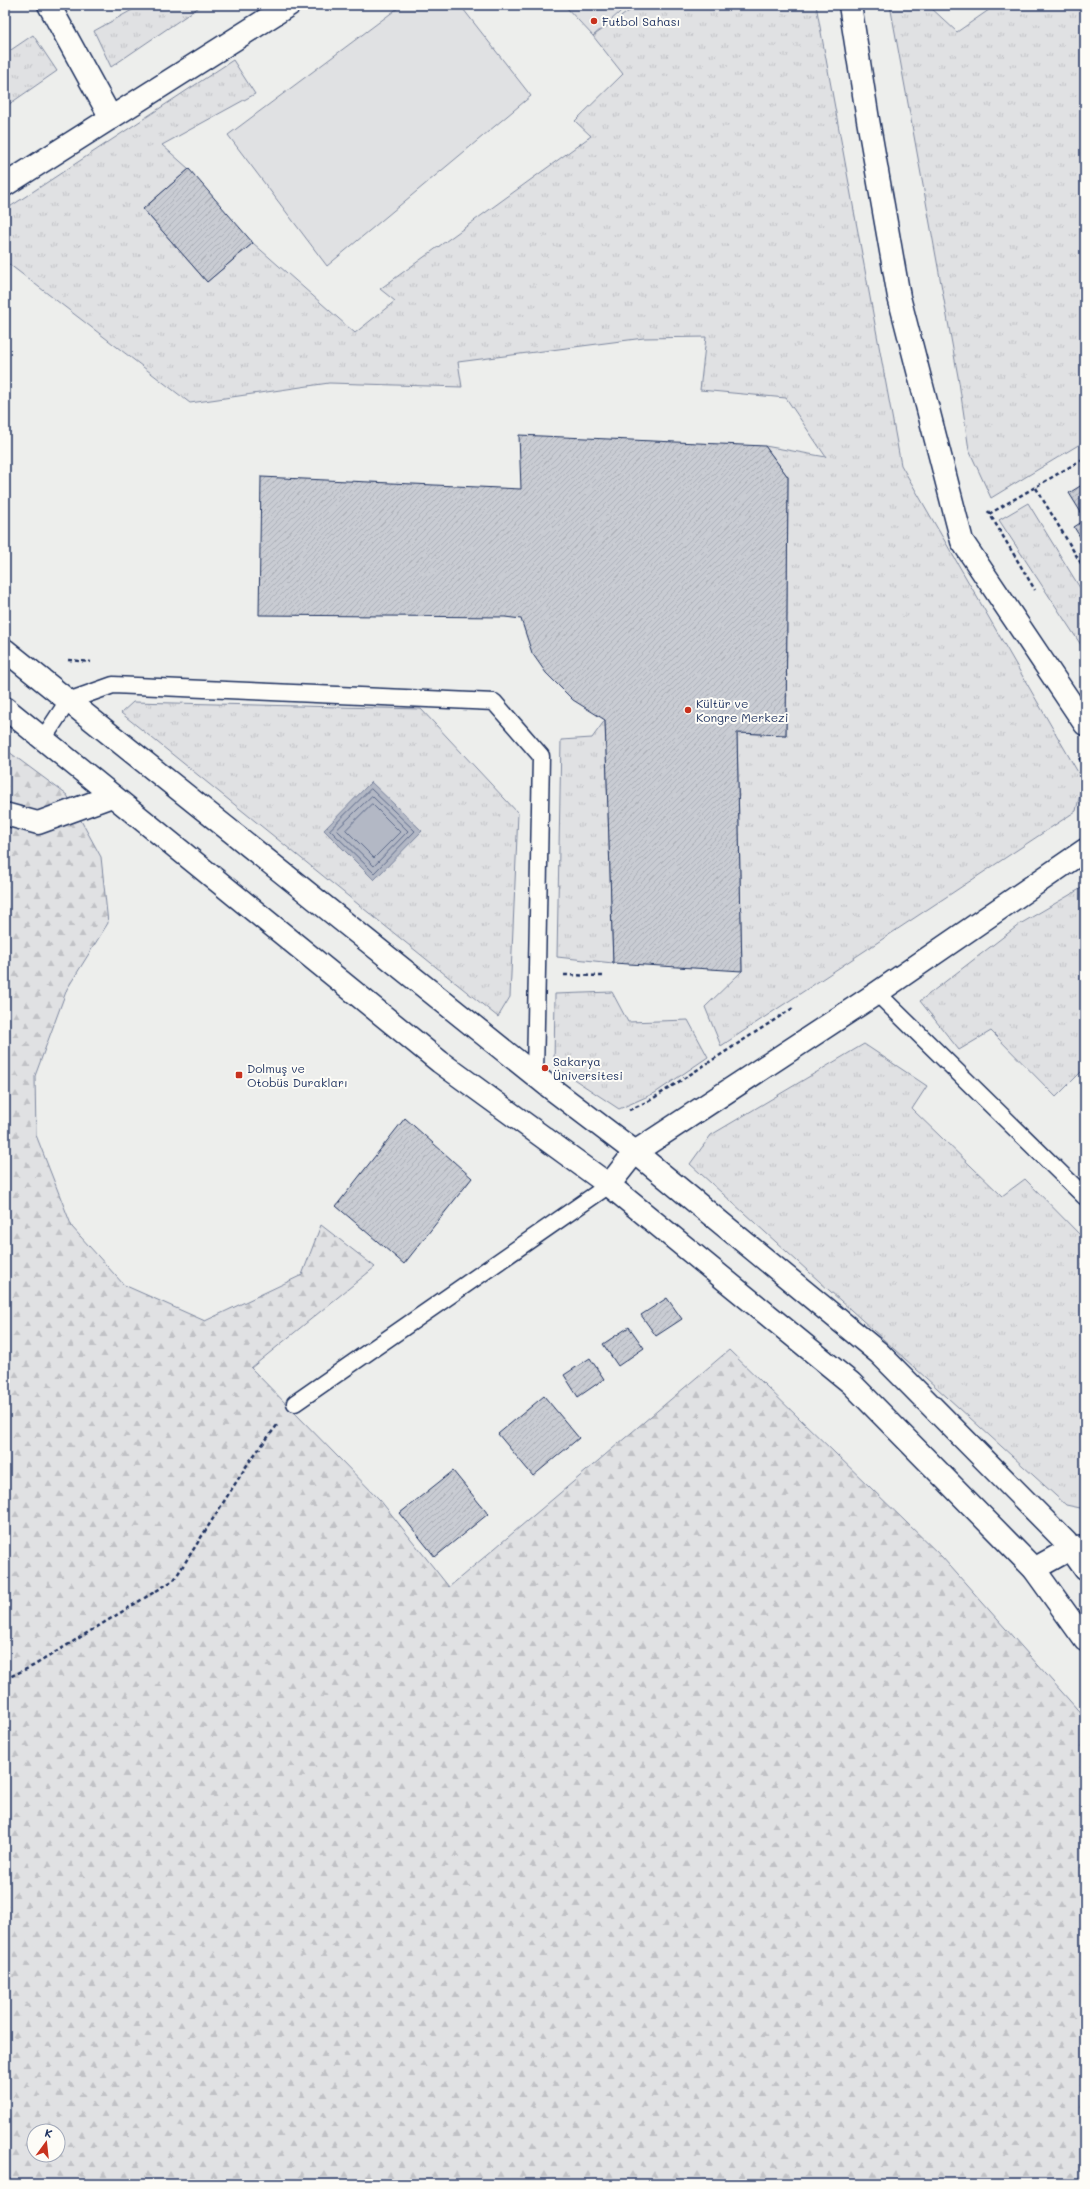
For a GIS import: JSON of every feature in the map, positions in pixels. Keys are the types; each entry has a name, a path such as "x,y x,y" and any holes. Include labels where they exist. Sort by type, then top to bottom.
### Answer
{"street":[{"path":"49,5 111,118"},
{"path":"5,185 289,5"},
{"path":"850,5 868,120 899,297 962,541 1085,724"},
{"path":"5,650 535,1075 635,1152 879,1353 1078,1548 1085,1569"},
{"path":"5,708 440,1062 610,1185 851,1384 1034,1569 1085,1640"},
{"path":"5,814 38,823 112,796"},
{"path":"610,1185 635,1152 877,993 1085,850"},
{"path":"1034,1569 1078,1548"}],"lane":[{"path":"43,739 68,701 113,686 494,702 541,756 535,1075"},
{"path":"877,993 1085,1197"},
{"path":"295,1403 610,1185"}],"path":[{"path":"989,514 1036,488 1085,458"},
{"path":"1036,488 1085,570"},
{"path":"986,507 1037,594"},
{"path":"66,660 98,662"},
{"path":"1079,758 1085,766"},
{"path":"558,974 603,976"},
{"path":"625,1112 649,1101 797,1006"},
{"path":"5,1679 34,1666 174,1580 249,1462 295,1403"}],"shaded area":[{"name":"Sakarya Üniversitesi","path":"5,5 1085,5 1085,2184 5,2184"}],"green space":[{"path":"141,5 202,5 111,67 94,31"},
{"path":"402,5 460,5 531,96 327,266 228,135"},
{"name":"Futbol Sahası","path":"564,5 628,5 593,36"},
{"path":"638,5 816,5 901,465 1083,781 1076,811 721,1046 705,1007 742,971 737,733 786,735 788,477 765,446 826,457 786,398 700,390 706,337 644,338 458,362 462,387 329,383 190,403 5,261 5,210 233,60 255,94 162,145 189,169 143,209 207,282 253,243 355,333 395,301 380,289 591,136 575,121 623,74 593,36"},
{"path":"890,5 928,5 957,32 996,5 1085,5 1085,441 991,498 969,450 959,382"},
{"path":"33,35 57,71 5,107 5,54"},
{"path":"1028,503 1085,596 1085,651 999,520"},
{"path":"133,702 421,709 518,813 510,997 498,1017 121,713"},
{"path":"605,720 613,963 557,957 561,740 592,738"},
{"path":"5,749 67,795 101,857 108,923 67,989 35,1076 36,1135 72,1227 124,1285 205,1321 302,1275 321,1225 375,1267 251,1368 380,1500 449,1587 729,1350 942,1557 1085,1718 1085,2184 5,2184"},
{"path":"1085,886 1085,1068 1056,1097 991,1031 959,1050 920,1001 1020,924"},
{"path":"612,992 628,1022 688,1020 708,1057 655,1093 619,1109 554,1066 555,994"},
{"path":"864,1044 927,1086 912,1109 1002,1196 1025,1179 1085,1240 1085,1509 1066,1505 690,1164 711,1135"}],"water":[{"path":"371,782 422,831 374,880 324,830"}],"building":[{"path":"189,169 253,243 207,282 143,209"},
{"name":"Kültür ve Kongre Merkezi","path":"519,435 765,446 788,477 786,735 737,733 742,971 613,963 605,720 573,700 546,673 532,653 521,619 505,617 259,615 261,477 521,489"},
{"path":"1085,483 1085,519 1069,493"},
{"path":"1085,520 1085,545 1074,527"},
{"path":"405,1118 472,1178 404,1264 336,1206"},
{"path":"667,1298 682,1319 656,1336 641,1315"},
{"path":"629,1327 644,1348 618,1366 603,1344"},
{"path":"590,1358 604,1379 578,1397 564,1375"},
{"path":"544,1396 579,1438 533,1476 498,1434"},
{"path":"453,1471 488,1514 435,1557 400,1513"}],"place":[{"name":"Futbol Sahası","path":"594,21"},
{"name":"Kültür ve Kongre Merkezi","path":"688,710"},
{"name":"Sakarya Üniversitesi","path":"545,1068"},
{"name":"Dolmuş ve Otobüs Durakları","path":"239,1075"}]}
